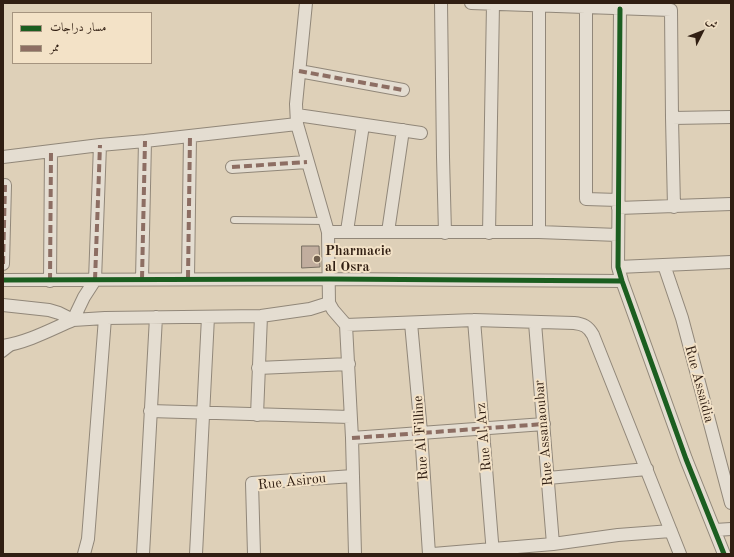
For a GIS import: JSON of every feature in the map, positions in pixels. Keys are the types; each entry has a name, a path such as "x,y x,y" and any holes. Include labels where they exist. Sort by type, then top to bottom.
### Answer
{"street":[{"path":"306,3 296,104 297,120 307,162 327,226 329,303 346,325 352,438 355,554"},
{"path":"441,3 445,233"},
{"path":"471,3 539,6 558,5 586,8 601,6 620,9 645,6 671,10 674,207"},
{"path":"489,233 493,4"},
{"path":"539,6 539,232"},
{"path":"586,8 586,199 618,204 674,207 731,204"},
{"path":"620,9 618,267 622,282 686,458 724,554"},
{"path":"299,71 403,90"},
{"path":"672,118 731,117"},
{"path":"3,157 190,136 297,120 363,125 421,133"},
{"path":"347,231 363,125"},
{"path":"388,232 403,130"},
{"path":"188,278 190,136"},
{"path":"142,279 145,141"},
{"path":"74,320 84,297 95,280 100,145"},
{"path":"50,281 51,152"},
{"path":"232,167 307,162"},
{"path":"3,264 5,185"},
{"path":"327,226 347,231 445,233 539,232 618,235"},
{"path":"618,267 731,262"},
{"name":"Rue Assaïdia","path":"664,265 682,318 731,504"},
{"path":"3,280 50,281 188,278 622,282"},
{"path":"9,345 74,320 105,318 261,316 310,309 329,303"},
{"path":"3,305 49,310 74,320"},
{"path":"257,415 261,316"},
{"path":"143,554 156,317"},
{"path":"196,554 208,317"},
{"path":"84,554 88,539 105,318"},
{"path":"346,325 474,320 580,324 590,329 680,554"},
{"name":"Rue Al Arz","path":"474,320 493,552"},
{"name":"Rue Al Filline","path":"411,323 421,432 429,554"},
{"name":"Rue Assanaoubar","path":"535,323 553,544"},
{"path":"258,368 349,364"},
{"path":"150,411 350,417"},
{"path":"352,438 544,424"},
{"path":"548,478 647,469"},
{"name":"Rue Asirou","path":"254,554 252,483 353,476"},
{"path":"715,530 731,529"},
{"path":"434,554 493,552 618,535 670,531"}],"lane":[{"path":"234,220 327,226"},
{"path":"3,354 9,345"}],"building":[{"path":"302,246 319,246 320,267 302,268"}],"marked path":[{"path":"299,71 403,90"},
{"path":"188,278 190,136"},
{"path":"142,279 145,141"},
{"path":"95,280 100,145"},
{"path":"50,281 51,152"},
{"path":"232,167 307,162"},
{"path":"3,264 5,185"},
{"path":"352,438 544,424"}],"cycle path":[{"path":"620,9 618,267 686,459 724,554"},
{"path":"3,280 329,279 622,281"}],"place":[{"name":"Pharmacie al Osra","path":"317,259"}]}
